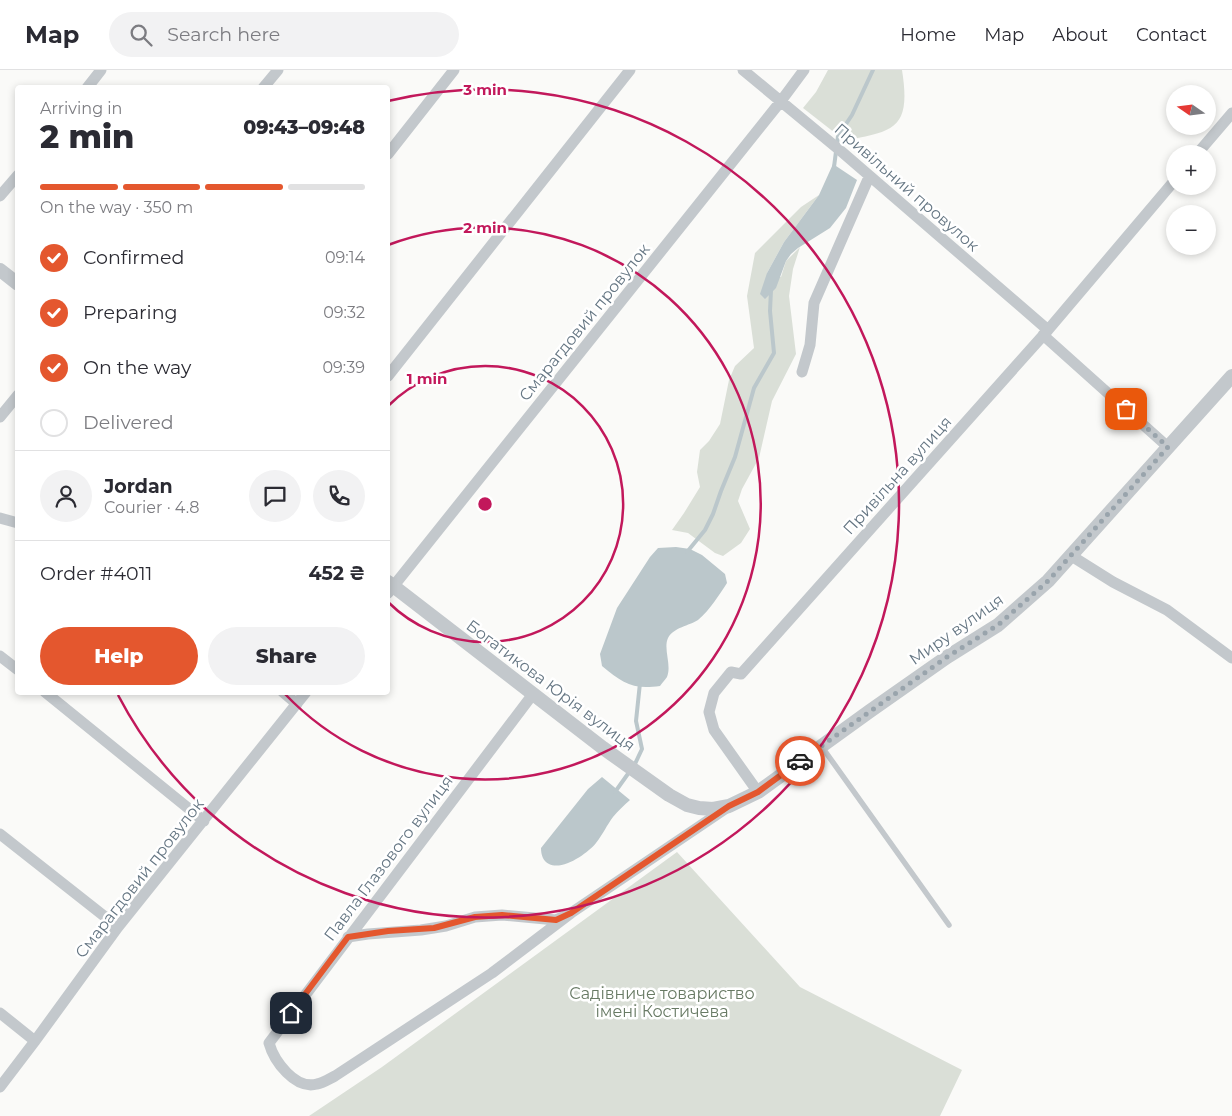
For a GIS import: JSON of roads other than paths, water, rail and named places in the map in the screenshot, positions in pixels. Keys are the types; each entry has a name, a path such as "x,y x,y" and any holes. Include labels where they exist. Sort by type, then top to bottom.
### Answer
{"street":[{"path":"89,85 101,70"},
{"path":"266,85 278,70"},
{"path":"390,151 454,70"},
{"path":"390,373 630,70"},
{"name":"Привільний провулок","path":"743,70 870,177 1045,332 1168,447"},
{"name":"Смарагдовий провулок","path":"390,586 804,70"},
{"path":"1205,145 1232,113"},
{"path":"802,372 810,345 814,303 870,177"},
{"path":"0,196 15,178"},
{"name":"Привільна вулиця","path":"758,792 714,730 709,712 714,693 731,672 741,674 1045,332 1166,191"},
{"path":"0,270 15,282"},
{"name":"Миру вулиця","path":"699,808 713,809 729,806 758,792 821,745 947,657 998,625 1048,581 1232,376"},
{"path":"0,417 15,399"},
{"path":"0,518 15,522"},
{"path":"1070,555 1113,582 1167,610 1232,658"},
{"name":"Богатикова Юрія вулиця","path":"390,588 603,748 669,794 687,805 699,808"},
{"path":"0,656 15,668"},
{"name":"Павла Глазового вулиця","path":"533,694 269,1043 282,1067 295,1080 305,1084 316,1085 335,1076 492,973 571,913"},
{"path":"49,695 204,820"},
{"path":"286,695 296,704"},
{"name":"Смарагдовий провулок","path":"0,1086 118,927 304,695"},
{"path":"348,937 438,927 484,916 502,915 556,920 571,913 729,806"},
{"path":"0,834 118,927"},
{"path":"0,1013 35,1041"}],"lane":[{"path":"821,745 949,925"}],"waterway":[{"path":"834,167 838,136 852,115 873,70"},
{"path":"687,552 705,530 713,514 735,457 754,388 774,353 770,311 771,290"},
{"path":"634,766 642,749 636,721 640,683"},
{"path":"615,792 630,771"}],"park label":[{"name":"Садівниче товариство імені Костичева","path":"662,1002"}]}
